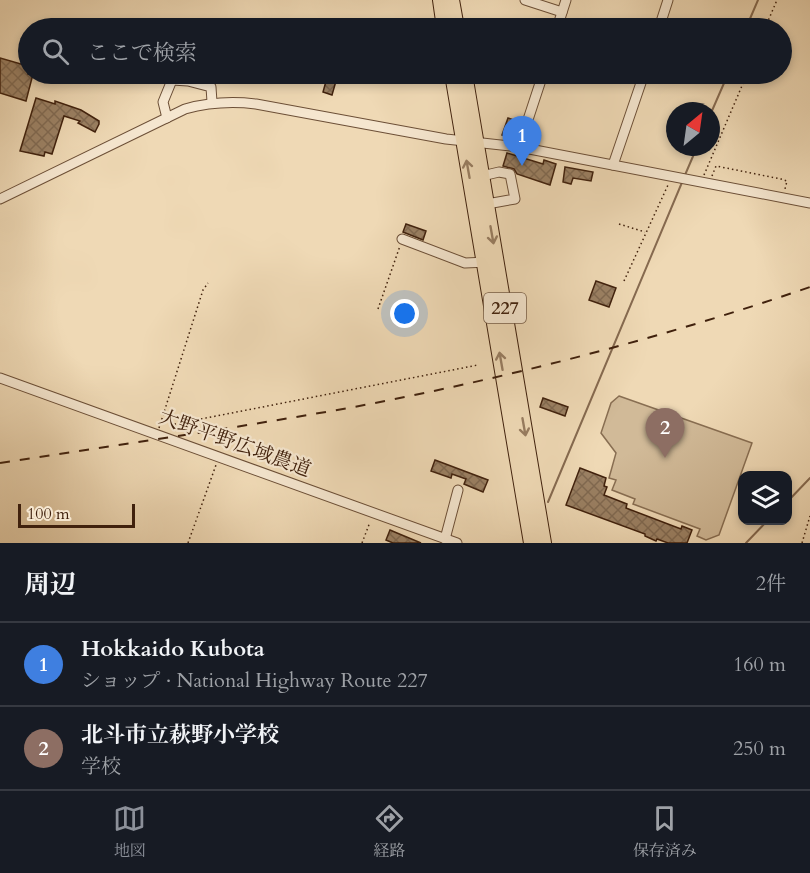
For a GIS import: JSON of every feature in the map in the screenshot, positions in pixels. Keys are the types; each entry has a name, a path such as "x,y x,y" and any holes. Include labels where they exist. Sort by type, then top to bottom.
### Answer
{"highway":[{"path":"440,0 443,18"},
{"path":"452,0 455,18"},
{"name":"227","path":"455,84 482,176 490,261 544,543"},
{"name":"227","path":"466,84 470,141 531,543"}],"street":[{"path":"525,0 562,12"},
{"path":"560,18 566,0"},
{"path":"662,18 668,0"},
{"path":"167,118 163,102 170,84"},
{"path":"200,84 211,87 212,102"},
{"path":"519,147 540,84"},
{"path":"613,165 641,84"},
{"path":"0,199 185,109 212,102 230,101 446,139 519,147 810,202"},
{"path":"482,176 499,172 510,174 515,199 486,204"},
{"path":"402,239 465,263 490,261"},
{"name":"大野平野広域農道","path":"0,378 457,543"},
{"path":"445,539 458,490"}],"path":[{"path":"769,18 777,0"},
{"path":"701,181 743,84"},
{"path":"701,181 716,166 787,181 783,197"},
{"path":"624,281 674,176"},
{"path":"619,224 646,232"},
{"path":"378,309 402,239"},
{"path":"157,434 203,290 208,283"},
{"path":"170,425 478,365"},
{"path":"188,543 218,456"},
{"path":"362,543 373,513"},
{"path":"802,543 810,516"}],"shaded area":[{"path":"619,396 752,443 742,471 738,471 738,482 719,535 706,540 697,536 700,529 633,504 635,499 612,490 616,480 609,478 616,453 601,433 611,403"}],"building":[{"path":"0,58 18,63 18,84 30,84 26,101 0,93"},
{"path":"325,84 335,84 332,95 323,92"},
{"path":"36,98 55,104 55,101 81,110 99,121 99,124 95,132 78,123 80,121 64,116 52,154 45,152 44,156 20,151"},
{"path":"508,118 519,122 514,139 502,135"},
{"path":"507,153 543,164 544,160 556,164 550,185 517,174 514,169 503,166"},
{"path":"565,167 593,172 591,181 573,178 571,184 563,182"},
{"path":"406,224 426,231 423,240 403,232"},
{"path":"596,281 616,288 609,307 589,300"},
{"path":"543,398 568,407 565,416 540,407"},
{"path":"435,460 488,480 483,492 464,484 466,479 452,474 451,478 431,471"},
{"path":"580,468 606,478 604,486 607,487 604,495 627,504 626,508 681,529 682,526 692,530 687,543 668,543 657,539 656,541 645,534 566,505"},
{"path":"390,530 421,543 393,543 386,540"}],"waterway":[{"path":"750,18 758,0"},
{"path":"716,102 724,84"},
{"path":"685,175 693,156"},
{"path":"548,502 683,180"},
{"path":"792,497 810,478"},
{"path":"746,543 763,525"}],"railway":[{"path":"0,463 310,415 412,396 527,370 641,340 810,287"}],"place":[{"name":"Hokkaido Kubota","path":"522,166"},
{"name":"北斗市立萩野小学校","path":"665,458"}]}
